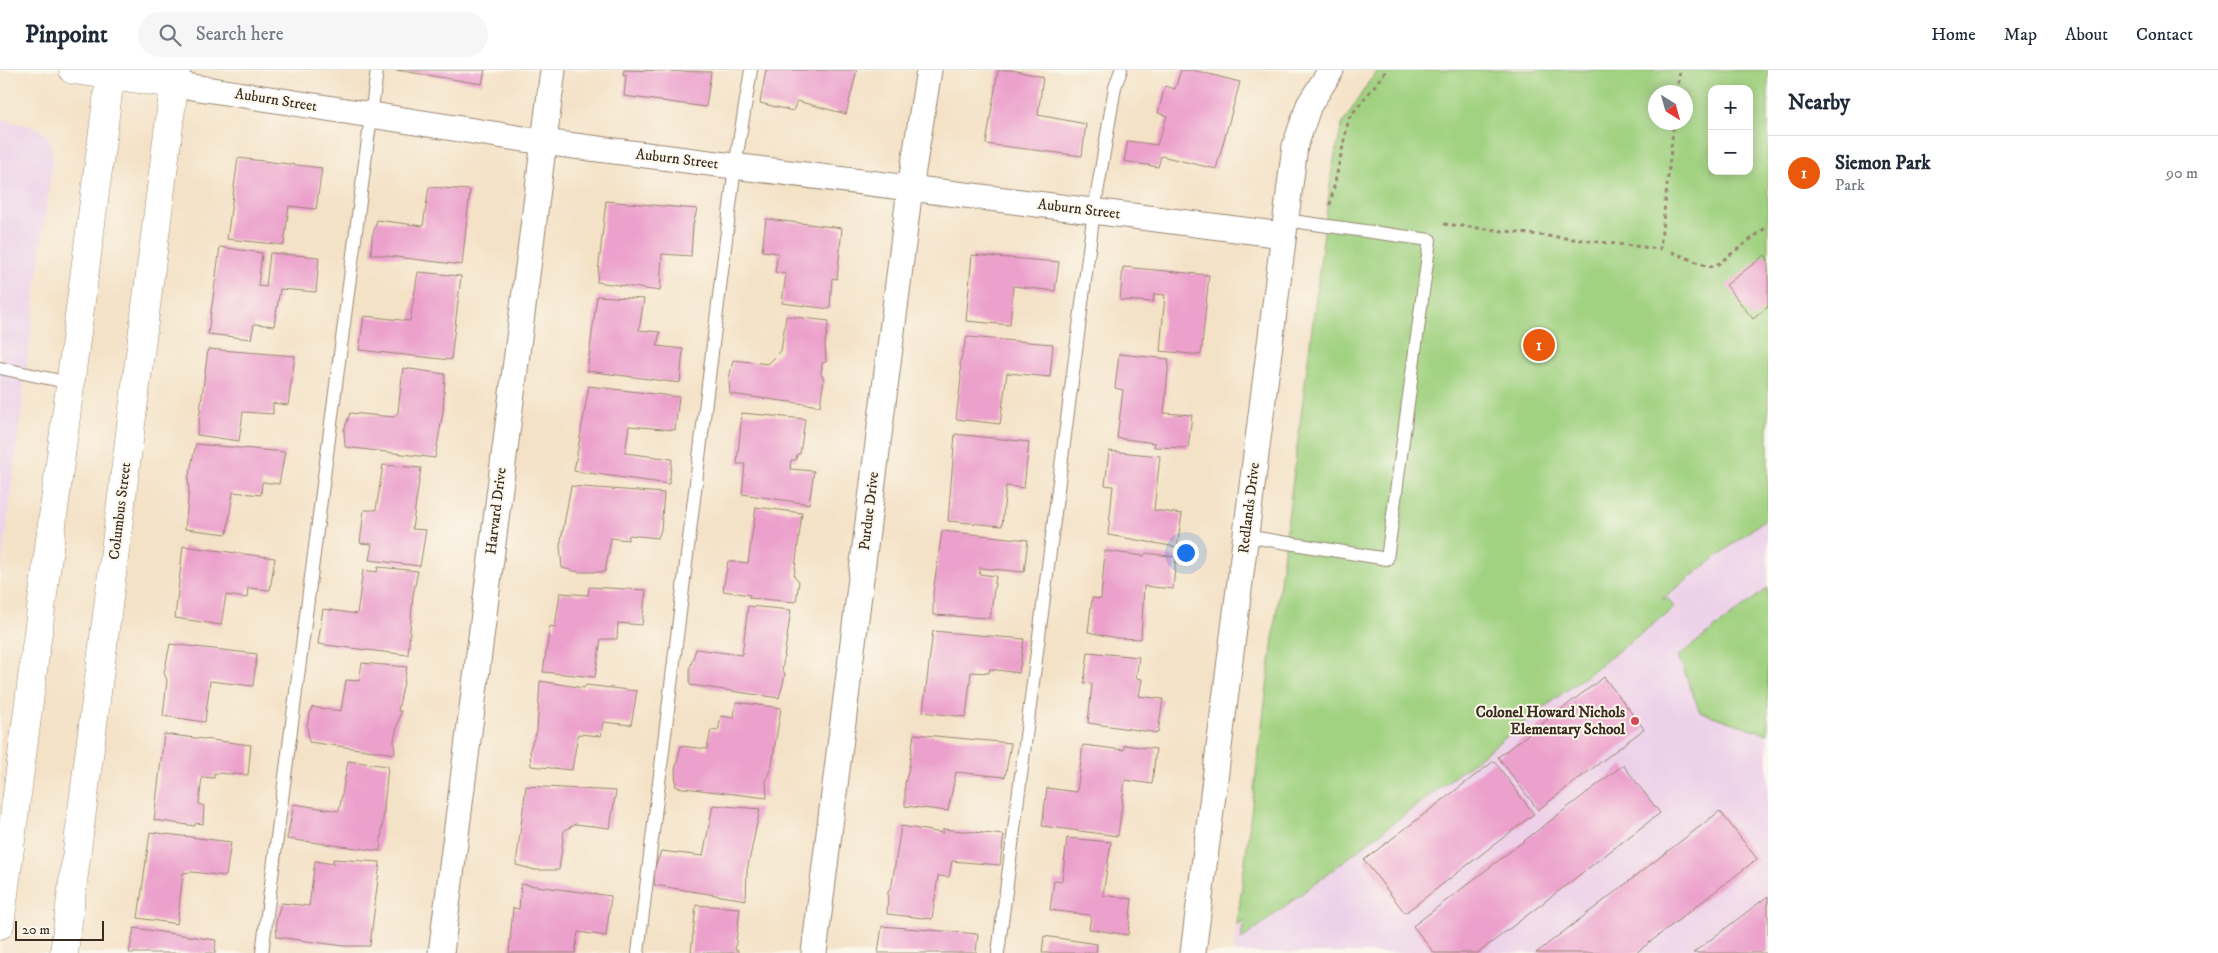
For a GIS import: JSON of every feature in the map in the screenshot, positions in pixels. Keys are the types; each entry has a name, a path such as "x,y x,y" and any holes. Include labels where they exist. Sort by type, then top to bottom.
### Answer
{"main road":[{"name":"Auburn Street","path":"73,70 175,77"},
{"path":"0,925 110,72"},
{"name":"Columbus Street","path":"64,953 175,77"}],"street":[{"name":"Harvard Drive","path":"441,953 553,70"},
{"name":"Purdue Drive","path":"814,953 910,188 929,70"},
{"name":"Redlands Drive","path":"1192,953 1295,146 1309,105 1331,70"},
{"name":"Auburn Street","path":"175,77 371,114 543,142 1094,211 1284,227"}],"lane":[{"path":"262,953 377,70"},
{"path":"638,953 734,166 752,70"},
{"path":"998,953 1094,211 1115,87 1121,70"},
{"path":"1245,536 1387,559 1430,240 1284,227"},
{"path":"0,368 70,383"}],"path":[{"path":"1329,210 1349,118 1388,70"},
{"path":"1678,85 1680,70"},
{"path":"1435,222 1660,249 1673,130"},
{"path":"1672,252 1709,268 1718,264 1768,226"}],"shaded area":[{"path":"0,119 34,127 42,131 49,138 53,155 0,580"},
{"name":"Colonel Howard Nichols Elementary School","path":"1768,517 1768,953 1234,953 1237,925"}],"green space":[{"path":"1379,70 1768,70 1768,517 1662,599 1668,598 1674,608 1241,940 1244,920 1237,925 1332,169 1342,125 1370,80"},
{"path":"1768,588 1768,734 1700,712 1678,656"}],"building":[{"path":"396,70 485,70 482,84"},
{"path":"624,70 711,72 706,107 624,96 626,75 623,76"},
{"path":"766,70 857,70 846,114 797,101 793,111 760,103"},
{"path":"998,70 1012,70 1043,77 1038,115 1086,124 1082,156 986,144"},
{"path":"1181,70 1193,70 1240,82 1216,169 1161,156 1158,167 1124,161 1128,141 1157,145 1167,116 1158,113 1165,86 1175,89"},
{"path":"238,158 322,168 316,209 289,206 284,245 227,239"},
{"path":"429,187 470,190 462,265 371,254 372,237 377,220 423,226"},
{"path":"606,201 697,209 693,225 691,256 662,254 660,291 597,282"},
{"path":"766,219 842,228 837,279 832,278 830,309 782,303 786,274 775,272 778,253 762,251"},
{"path":"220,247 262,253 258,286 266,287 270,253 319,257 316,292 280,289 274,326 254,324 251,339 208,334"},
{"path":"972,255 1059,262 1055,291 1013,286 1010,325 966,321"},
{"path":"1765,255 1768,259 1768,307 1753,319 1726,285"},
{"path":"1123,267 1209,275 1201,355 1160,351 1165,295 1154,294 1153,302 1120,300"},
{"path":"418,272 461,276 451,360 359,350 364,316 410,321"},
{"path":"597,296 644,299 639,330 660,332 657,346 683,349 680,383 587,371"},
{"path":"786,316 829,321 825,342 826,362 822,363 821,374 824,379 820,406 730,394 729,379 733,360 768,364 781,351"},
{"path":"967,337 1053,344 1050,377 1007,373 1000,424 956,419 961,379 960,362"},
{"path":"208,349 295,356 288,405 273,403 273,414 243,412 239,441 197,435"},
{"path":"1119,354 1169,359 1164,413 1192,415 1188,448 1154,447 1155,443 1117,438 1123,390 1115,388"},
{"path":"403,368 445,374 443,412 435,458 345,447 344,430 350,413 394,417 398,412"},
{"path":"589,386 679,397 675,430 629,426 625,453 672,459 669,484 574,471"},
{"path":"742,413 805,419 800,454 797,454 796,460 791,460 790,469 814,471 809,504 742,494 745,464 737,464"},
{"path":"955,434 1029,442 1024,488 1006,486 1002,526 948,521"},
{"path":"196,444 285,452 279,484 262,482 261,495 233,492 227,534 185,529 189,489 188,479"},
{"path":"1109,451 1160,456 1154,510 1182,514 1177,547 1108,535 1113,486 1105,485"},
{"path":"383,465 421,468 412,529 426,530 420,566 369,560 372,544 360,543 364,510 376,510"},
{"path":"571,486 664,493 661,530 658,538 629,535 628,540 611,538 605,572 579,572 562,568 560,546"},
{"path":"756,507 802,513 794,576 799,581 796,602 749,598 750,595 723,591 728,561 748,563"},
{"path":"942,531 1028,540 1024,572 980,568 979,574 996,576 990,618 933,615 933,593"},
{"path":"183,546 275,558 270,590 248,588 247,598 226,595 221,625 175,618"},
{"path":"1105,551 1144,556 1146,553 1176,557 1173,589 1144,586 1141,639 1116,638 1088,632 1092,598 1101,599"},
{"path":"378,567 418,571 413,595 408,655 318,644 323,609 357,614 363,570 377,572"},
{"path":"589,587 646,590 642,625 618,623 617,639 601,639 595,677 543,672 550,626 555,627 560,593 588,595"},
{"path":"748,606 791,610 782,671 785,673 779,698 690,685 690,668 696,649 742,655"},
{"path":"933,631 1024,639 1019,673 990,669 989,673 971,672 966,717 923,712"},
{"path":"170,644 257,654 253,686 210,681 205,722 163,716 167,680 164,673"},
{"path":"1088,652 1139,657 1136,678 1142,679 1139,696 1163,699 1158,733 1088,723 1092,684 1084,683"},
{"path":"362,663 407,667 398,711 401,711 394,739 395,754 309,742 307,725 312,707 341,711 346,680 359,681"},
{"path":"1604,677 1644,729 1538,810 1498,757"},
{"path":"540,681 584,688 586,685 637,691 631,725 603,722 601,736 578,734 572,770 531,766 530,748 537,731"},
{"path":"736,702 781,708 772,764 766,781 767,798 676,787 675,770 681,746 707,749 711,730 718,731 721,716 734,718"},
{"path":"164,734 251,745 248,775 214,773 214,778 202,777 199,804 204,806 203,824 196,823 195,826 154,820"},
{"path":"914,734 1011,743 1005,777 956,772 948,811 905,806 905,783"},
{"path":"1083,745 1124,750 1124,745 1156,749 1152,784 1125,780 1118,836 1042,826 1047,788 1077,792"},
{"path":"348,761 388,766 380,851 287,839 294,804 339,811"},
{"path":"1494,761 1534,814 1405,913 1364,860"},
{"path":"1623,765 1660,813 1478,953 1434,953 1413,926"},
{"path":"526,786 616,791 610,828 575,824 564,831 559,870 535,870 516,865"},
{"path":"713,805 760,809 747,871 746,900 654,885 654,870 661,851 703,856"},
{"path":"1720,811 1757,859 1636,953 1536,953"},
{"path":"901,826 943,833 943,829 1004,835 1000,865 952,861 949,877 938,876 932,919 887,914 888,892 892,884"},
{"path":"150,832 231,842 226,876 192,872 183,873 177,924 138,918"},
{"path":"1067,838 1111,842 1103,895 1132,899 1128,935 1089,929 1091,916 1089,915 1050,910 1054,880 1062,881"},
{"path":"333,859 380,862 370,946 344,946 277,937 276,922 281,903 309,906 315,861 333,864"},
{"path":"521,884 611,896 606,936 578,932 575,953 509,953 513,908 519,909"},
{"path":"1768,896 1768,953 1693,953"},
{"path":"696,905 740,908 735,950 738,950 738,953 691,953"},
{"path":"882,926 978,934 976,953 878,953"},
{"path":"134,928 216,940 215,953 129,953"},
{"path":"1044,936 1097,944 1096,953 1042,953"}],"place":[{"name":"Siemon Park","path":"1539,345"},
{"name":"Colonel Howard Nichols Elementary School","path":"1635,721"}]}
